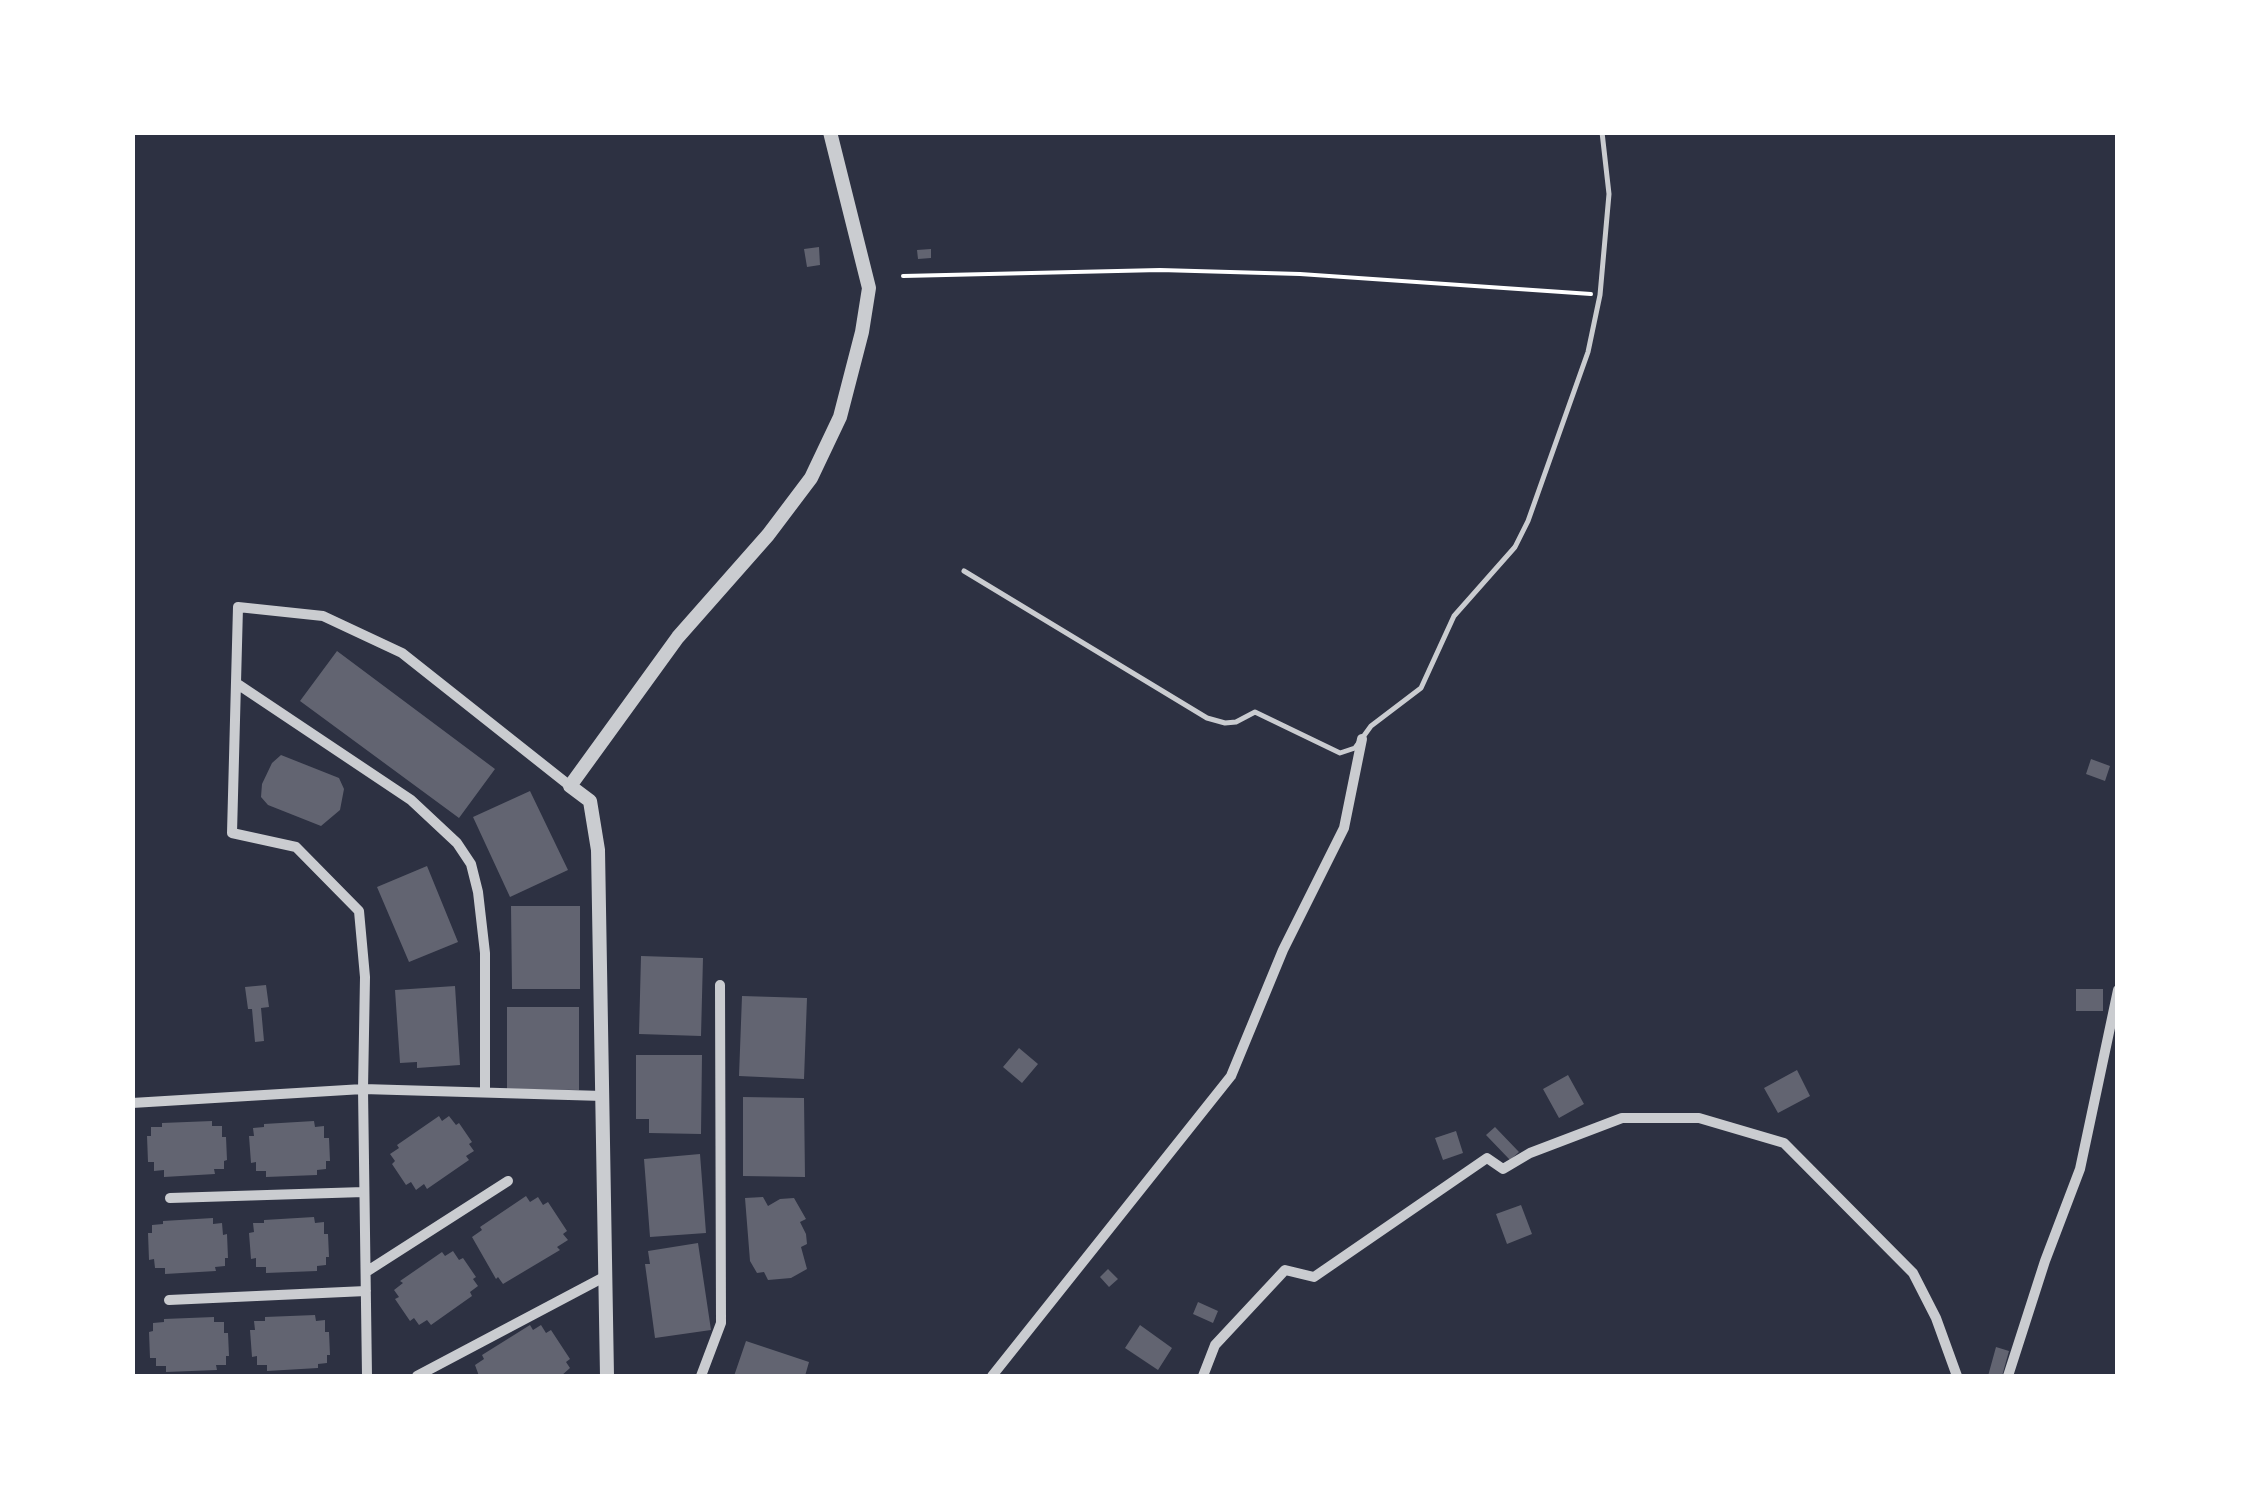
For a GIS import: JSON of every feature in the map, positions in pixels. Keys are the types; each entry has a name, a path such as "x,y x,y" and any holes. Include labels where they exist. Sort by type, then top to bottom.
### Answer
{"street":[{"path":"570,786 678,637 768,535 811,478 840,417 869,288 830,132"},
{"path":"368,1376 362,1089 365,976 359,910 296,848 232,833 238,607 323,616 402,653 590,801 598,850 606,1376"},
{"path":"236,683 411,800 458,842 472,864 485,953 484,1092"},
{"path":"992,1376 1230,1076 1283,950 1344,828 1362,739"},
{"path":"701,1376 722,1322 720,985"},
{"path":"2008,1376 2080,1168 2118,990"},
{"path":"132,1103 362,1089 603,1096"},
{"path":"1204,1376 1215,1346 1285,1270 1314,1277 1487,1158 1503,1168 1530,1152 1622,1118 1700,1118 1784,1143 1913,1273 1936,1318 1957,1376"},
{"path":"366,1272 508,1181"},
{"path":"170,1198 364,1192"},
{"path":"416,1376 606,1276"},
{"path":"169,1300 366,1291"}],"lane":[{"path":"964,571 1207,718 1225,724 1255,712 1340,753 1355,748 1371,726 1421,688 1462,604 1515,547 1528,520 1588,352 1600,294 1609,194 1602,132"}],"path":[{"path":"903,276 1160,270 1465,283 1600,294"}],"building":[{"path":"819,247 820,265 807,267 804,249"},
{"path":"931,249 931,258 918,259 917,250"},
{"path":"337,651 495,769 459,818 300,701"},
{"path":"281,755 339,778 344,789 340,810 321,826 268,805 261,797 262,784 272,763"},
{"path":"2091,759 2110,766 2105,781 2086,774"},
{"path":"530,791 568,870 510,897 473,817"},
{"path":"427,866 458,942 409,962 377,887"},
{"path":"511,906 580,906 580,989 512,989"},
{"path":"641,956 703,958 701,1036 639,1034"},
{"path":"266,985 269,1007 261,1008 264,1041 255,1042 245,987"},
{"path":"455,986 460,1065 417,1068 417,1062 400,1063 395,990"},
{"path":"2076,989 2103,989 2103,1011 2076,1011"},
{"path":"742,996 807,998 804,1079 739,1076"},
{"path":"507,1007 579,1007 579,1090 507,1089"},
{"path":"1019,1048 1038,1064 1022,1083 1003,1067"},
{"path":"636,1055 702,1055 701,1134 649,1133 649,1119 636,1119"},
{"path":"1797,1070 1810,1096 1778,1113 1764,1088"},
{"path":"1568,1075 1584,1104 1559,1118 1543,1089"},
{"path":"743,1097 804,1098 805,1177 743,1176"},
{"path":"439,1116 442,1121 449,1116 456,1125 459,1123 474,1151 466,1156 469,1160 427,1189 424,1184 416,1190 411,1182 406,1185 390,1154"},
{"path":"212,1121 212,1126 222,1126 222,1137 226,1137 224,1169 214,1169 215,1174 164,1177 164,1170 154,1171 154,1162 148,1162 147,1136 151,1136 151,1127"},
{"path":"314,1121 315,1127 324,1126 324,1138 329,1138 330,1161 326,1161 326,1169 317,1170 317,1175 266,1177 266,1171 256,1171 256,1162 251,1163 249,1136 254,1136 253,1128"},
{"path":"1495,1127 1519,1152 1510,1160 1486,1135"},
{"path":"1456,1131 1463,1153 1443,1160 1435,1138"},
{"path":"700,1154 706,1233 650,1237 644,1159"},
{"path":"526,1196 530,1202 538,1197 543,1205 548,1202 567,1231 563,1234 568,1240 557,1247 560,1250 503,1284 496,1279 472,1237 482,1230 480,1227"},
{"path":"763,1197 768,1206 780,1199 794,1198 806,1219 800,1222 806,1234 807,1244 801,1247 807,1269 791,1278 768,1280 764,1272 757,1273 750,1261 745,1198"},
{"path":"1521,1205 1532,1234 1507,1244 1496,1214"},
{"path":"314,1217 315,1223 324,1222 324,1234 328,1234 326,1265 317,1266 317,1271 266,1273 266,1267 256,1267 256,1258 251,1259 249,1233 254,1232 253,1223"},
{"path":"213,1218 213,1224 222,1223 223,1235 227,1234 225,1266 215,1267 216,1271 165,1274 165,1268 155,1268 154,1259 149,1260 148,1233 152,1233 152,1225"},
{"path":"698,1243 711,1330 655,1338 645,1264 650,1264 648,1251"},
{"path":"453,1251 476,1277 473,1279 478,1286 470,1292 472,1296 431,1325 427,1320 419,1325 414,1318 410,1321 395,1299 399,1297 394,1290 403,1283 400,1281 442,1252 445,1256"},
{"path":"1108,1269 1118,1279 1109,1287 1100,1277"},
{"path":"1198,1302 1218,1311 1213,1323 1193,1314"},
{"path":"315,1315 316,1321 325,1320 325,1332 329,1332 327,1363 318,1364 318,1368 267,1371 267,1365 257,1365 257,1356 252,1357 250,1330 255,1330 254,1321"},
{"path":"214,1317 214,1322 224,1322 224,1333 228,1333 226,1365 216,1365 217,1370 166,1372 166,1366 156,1366 156,1358 150,1358 149,1332 153,1331 153,1323"},
{"path":"530,1325 533,1330 541,1325 546,1333 551,1330 570,1359 566,1362 570,1368 561,1376 479,1376 475,1365 484,1359 482,1355"},
{"path":"1140,1325 1172,1348 1158,1370 1125,1348"},
{"path":"746,1341 809,1362 805,1376 734,1376"},
{"path":"1996,1347 2009,1351 2002,1376 1988,1376"}]}
